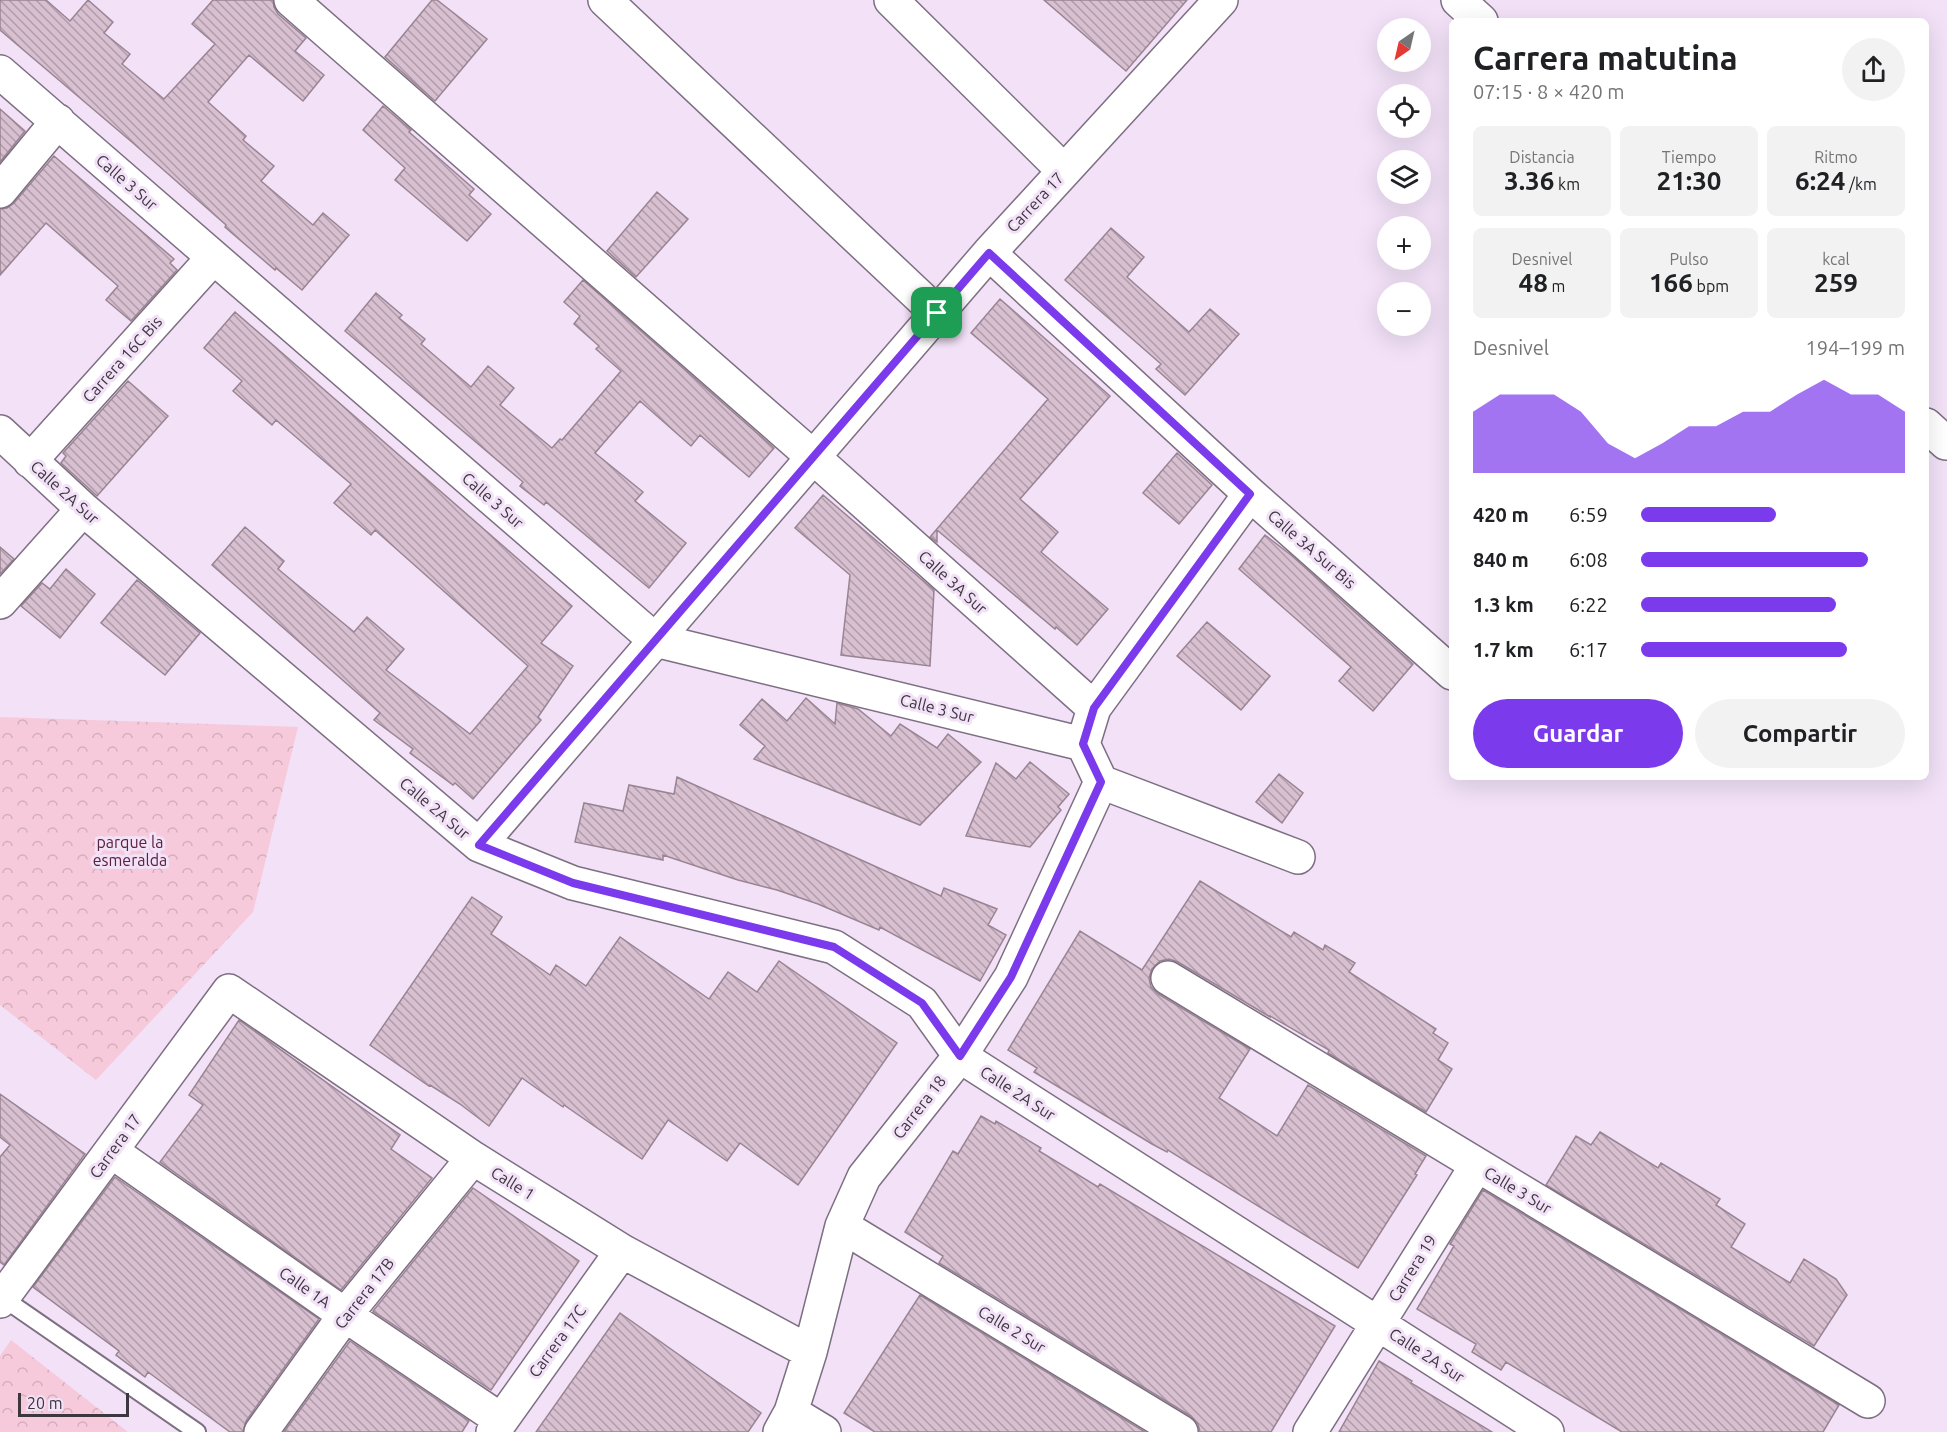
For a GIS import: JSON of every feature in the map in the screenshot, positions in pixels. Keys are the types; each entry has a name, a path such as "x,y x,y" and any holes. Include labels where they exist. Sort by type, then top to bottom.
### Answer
{"street":[{"name":"Calle 3A Sur","path":"291,0 813,457 1094,708"},
{"path":"605,0 937,313"},
{"path":"891,0 1064,171"},
{"name":"Carrera 17","path":"479,845 989,253 1221,0"},
{"path":"1458,0 1478,18"},
{"name":"Calle 3 Sur","path":"0,72 655,640 1083,744"},
{"path":"0,191 58,121"},
{"name":"Calle 3A Sur Bis","path":"989,253 1250,494 1449,670"},
{"name":"Carrera 16C Bis","path":"30,461 213,258"},
{"path":"1929,428 1946,443"},
{"name":"Calle 2A Sur","path":"0,432 82,509 479,845 573,883 834,947 922,1003 960,1056 1547,1432"},
{"path":"1250,494 1094,708 1083,744 1101,782 1298,857"},
{"path":"0,602 82,509"},
{"name":"Carrera 18","path":"786,1422 810,1352 842,1226 864,1177 960,1056 1011,977 1101,782"},
{"name":"Calle 3 Sur","path":"1168,978 1868,1401"},
{"name":"Carrera 17","path":"1,1299 229,991"},
{"name":"Calle 1","path":"229,991 473,1158 622,1251 810,1352"},
{"name":"Calle 1A","path":"111,1151 345,1315 497,1426"},
{"name":"Carrera 17B","path":"261,1432 345,1315 473,1158"},
{"name":"Carrera 19","path":"1310,1432 1477,1165"},
{"name":"Calle 2 Sur","path":"842,1226 1181,1432"},
{"name":"Carrera 17C","path":"497,1426 622,1251"},
{"path":"786,1422 824,1432"}],"lane":[{"path":"1,1299 197,1432"}],"green space":[{"name":"parque la esmeralda","path":"0,717 298,727 253,912 96,1080 0,1005"},
{"path":"11,1340 128,1432 0,1432 0,1356"}],"building":[{"path":"0,0 46,0 70,21 88,0 113,22 104,33 130,54 122,64 164,99 215,44 192,24 213,0 273,0 278,14 306,38 295,51 324,75 303,101 249,55 208,102 246,136 243,140 274,166 261,181 313,225 323,213 349,235 302,290 225,227 226,225 133,143 0,30"},
{"path":"432,0 437,0 487,39 435,101 385,57"},
{"path":"1044,0 1187,0 1126,71"},
{"path":"383,106 474,189 469,195 491,214 467,241 395,180 405,168 363,130"},
{"path":"0,109 25,131 0,162"},
{"path":"54,156 174,259 170,263 177,270 131,321 106,300 118,286 46,223 0,275 0,209 7,208 14,203"},
{"path":"657,192 688,219 636,277 607,251"},
{"path":"1111,228 1144,257 1127,277 1189,332 1210,309 1239,334 1185,395 1156,369 1161,364 1065,280"},
{"path":"583,280 774,448 749,477 700,435 691,446 640,401 595,453 643,492 635,501 686,543 649,588 546,502 544,505 520,486 523,482 345,331 376,293 402,315 399,318 425,339 421,344 471,387 488,366 514,388 500,405 552,448 560,439 562,440 621,371 596,349 599,346 574,324 580,316 564,302"},
{"path":"1000,299 1110,396 1020,499 1058,532 1041,552 1108,609 1077,645 937,530 937,542 930,537 1048,399 971,333"},
{"path":"235,312 572,606 541,643 573,666 538,717 541,720 473,799 455,783 453,785 410,753 413,749 374,720 380,713 212,565 245,527 284,561 278,569 354,632 367,617 404,649 386,670 470,734 528,666 375,530 371,535 334,503 351,484 276,420 272,425 233,391 242,381 204,348"},
{"path":"128,381 168,416 97,496 61,463 66,456 63,453"},
{"path":"1177,453 1212,485 1179,524 1143,493"},
{"path":"823,495 934,590 930,666 841,655 850,575 795,528"},
{"path":"1265,535 1291,555 1413,664 1373,711 1339,681 1351,667 1239,569"},
{"path":"0,547 14,559 0,574"},
{"path":"66,569 95,594 60,638 21,606 42,583 50,589"},
{"path":"137,580 200,633 165,675 101,623"},
{"path":"1207,622 1270,676 1241,710 1177,656"},
{"path":"806,698 835,724 837,703 858,709 891,736 900,724 937,748 948,734 981,762 920,825 754,759 765,746 740,725 762,699 787,721"},
{"path":"1030,762 1069,794 1058,807 1061,810 1030,847 966,836 996,763 1016,779"},
{"path":"1279,774 1303,793 1282,823 1256,802"},
{"path":"677,777 941,896 944,888 997,909 988,925 1006,935 980,981 880,927 879,930 818,904 663,855 663,860 575,842 584,803 623,811 629,785 674,794"},
{"path":"1200,881 1291,937 1294,932 1323,950 1325,945 1355,963 1349,972 1436,1029 1433,1033 1448,1043 1438,1060 1452,1069 1426,1112 1328,1053 1329,1050 1178,962 1169,959 1160,961 1152,969 1149,978 1151,987 1158,994 1250,1049 1219,1098 1277,1136 1308,1085 1426,1156 1415,1174 1417,1175 1358,1268 1168,1150 1167,1152 1152,1144 1034,1072 1037,1068 1008,1050 1080,931 1142,970"},
{"path":"472,897 502,917 491,934 550,975 556,965 586,986 620,937 709,999 728,972 757,992 779,961 897,1043 798,1185 740,1143 727,1161 668,1120 642,1159 522,1078 489,1126 460,1104 429,1086 370,1045"},
{"path":"239,1020 400,1135 391,1149 432,1178 341,1290 160,1162 203,1105 189,1095"},
{"path":"0,1094 85,1154 4,1265 0,1262 0,1157 10,1145 0,1137"},
{"path":"981,1116 995,1124 996,1121 1041,1148 1039,1151 1098,1187 1100,1184 1335,1326 1271,1432 1200,1432 1198,1424 1191,1416 939,1263 943,1256 905,1232 953,1151 958,1154"},
{"path":"1600,1132 1658,1168 1661,1163 1720,1199 1716,1205 1745,1224 1731,1247 1790,1283 1804,1259 1836,1279 1847,1295 1814,1346 1546,1185 1576,1136 1591,1145"},
{"path":"115,1177 319,1319 246,1421 243,1432 230,1432 148,1372 145,1377 116,1355 119,1351 33,1287"},
{"path":"473,1188 579,1261 491,1390 373,1311"},
{"path":"1483,1190 1839,1405 1823,1432 1622,1432 1506,1362 1501,1370 1472,1352 1476,1344 1417,1309 1454,1246 1450,1244"},
{"path":"920,1295 1145,1432 875,1432 844,1413"},
{"path":"620,1313 761,1413 748,1432 536,1432"},
{"path":"350,1341 469,1421 462,1432 284,1432"},
{"path":"1379,1361 1412,1381 1411,1383 1492,1432 1339,1432"}],"route":[{"path":"989,253 1250,494 1094,708 1083,744 1101,782 1011,977 960,1056 922,1003 834,947 573,883 479,845 937,313 989,253"}]}
